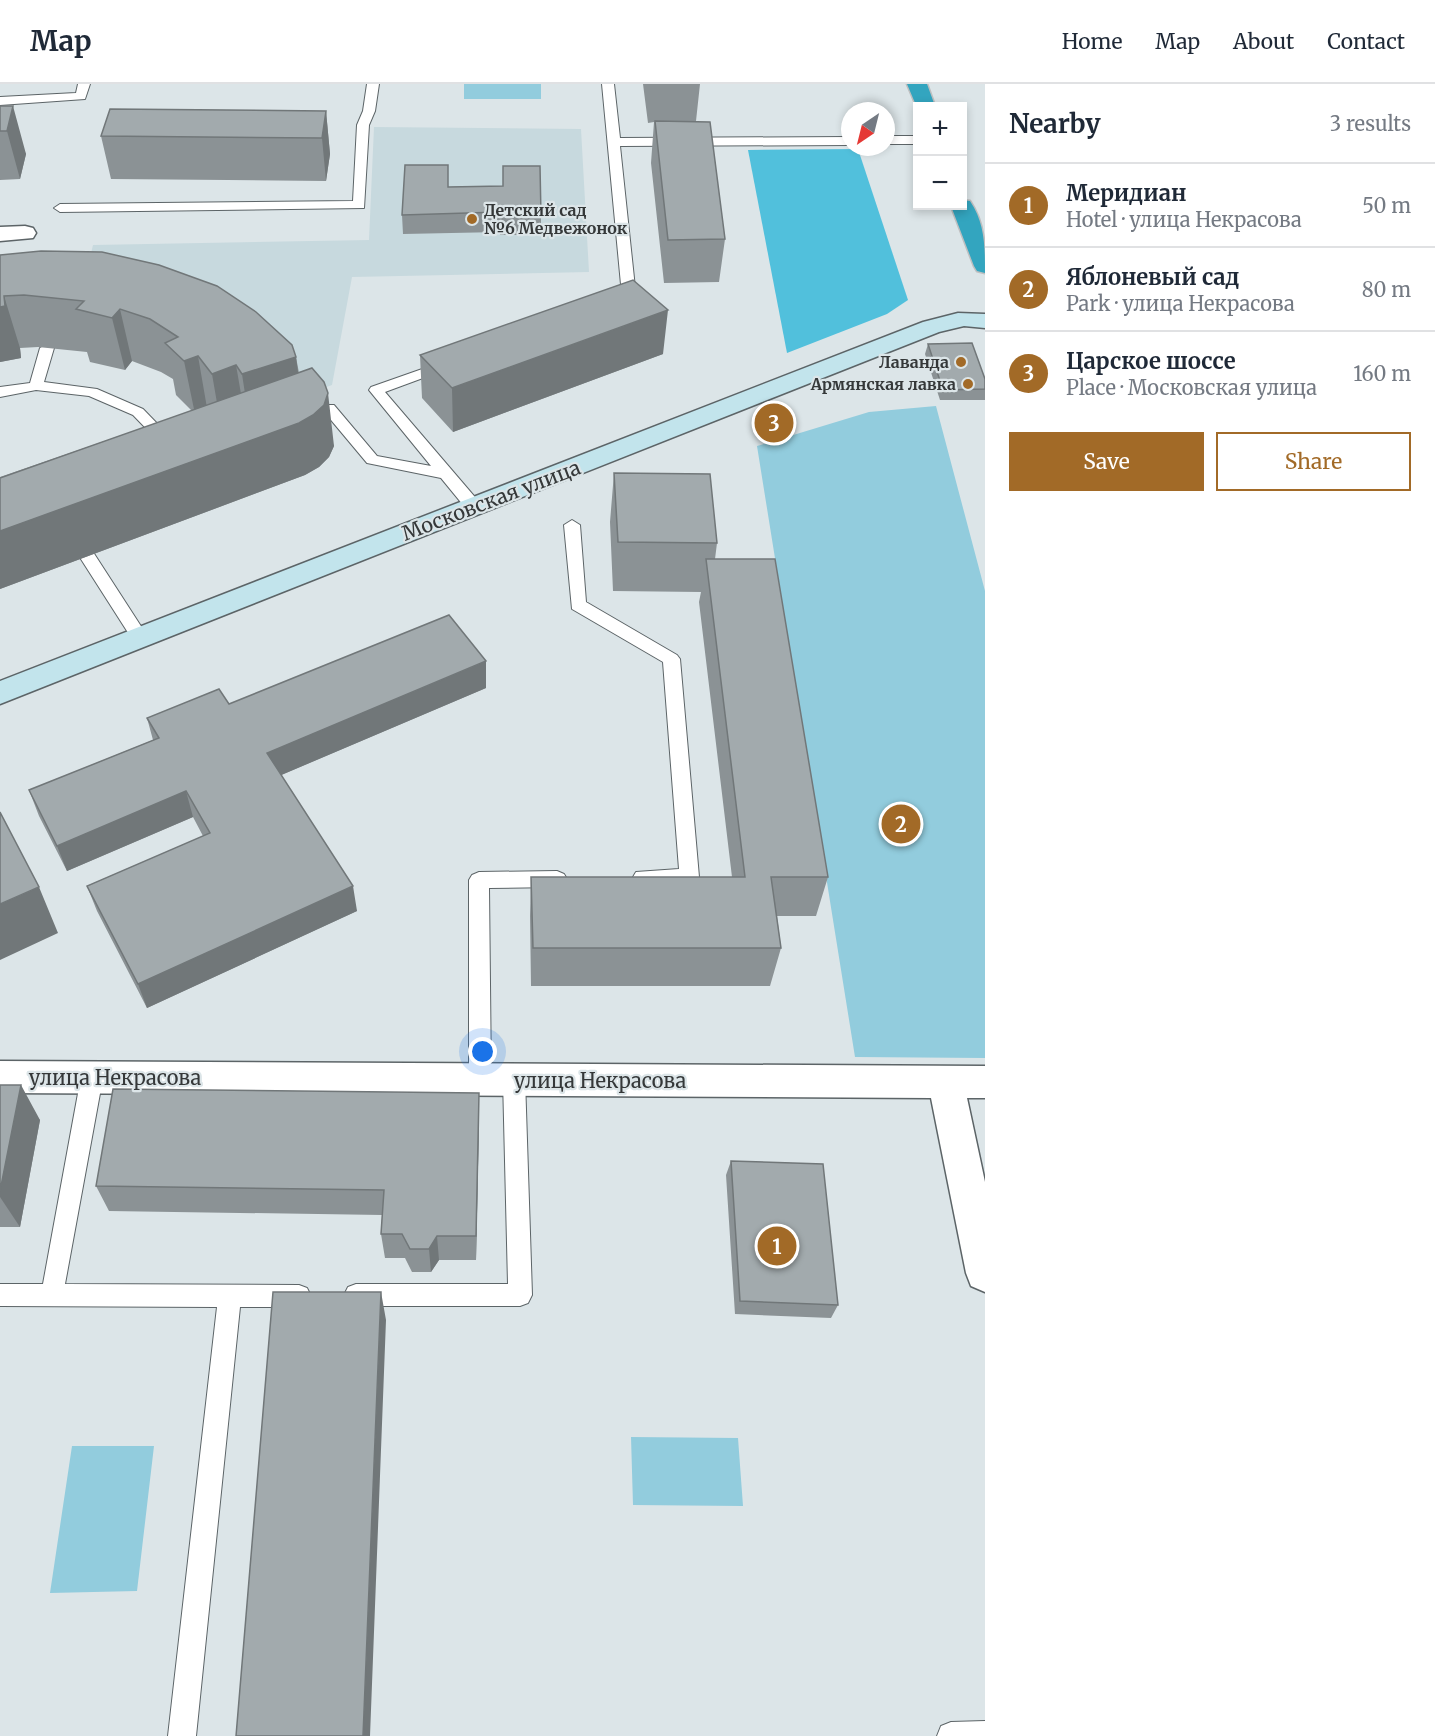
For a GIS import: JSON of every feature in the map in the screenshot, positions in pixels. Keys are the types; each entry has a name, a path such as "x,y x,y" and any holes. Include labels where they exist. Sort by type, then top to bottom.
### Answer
{"highway":[{"path":"917,84 924,102"},
{"path":"964,210 985,266"}],"street":[{"path":"0,234 25,232"},
{"name":"Московская улица","path":"0,693 931,327 950,320 971,318 985,321"},
{"name":"улица Некрасова","path":"0,1077 985,1082"},
{"path":"946,1082 985,1273"}],"lane":[{"path":"0,100 81,96 84,84"},
{"path":"60,207 359,205 363,125 369,111 373,84"},
{"path":"607,305 629,297 608,84"},
{"path":"895,140 913,140"},
{"path":"612,142 841,141"},
{"path":"36,386 47,348"},
{"path":"464,358 376,390 474,507"},
{"path":"0,392 36,386 92,392 138,412 180,450 154,458"},
{"path":"287,423 328,408 372,460 446,474"},
{"path":"572,525 578,605 670,659 689,877 619,878"},
{"path":"87,556 140,638"},
{"path":"0,1295 520,1295 479,880 572,879"},
{"path":"52,1295 92,1077"},
{"path":"182,1736 230,1296"},
{"path":"951,1736 985,1735"}],"shaded area":[{"path":"464,84 541,84 541,99 464,99"},
{"path":"374,127 581,129 589,272 352,277 332,385 298,397 79,304 93,245 369,240"},
{"path":"841,149 841,156 860,156 908,300 887,314 787,353 748,150"},
{"path":"936,406 985,591 985,1058 855,1057 757,446 869,412"},
{"path":"631,1437 738,1438 743,1506 633,1505"},
{"path":"72,1446 154,1446 137,1591 50,1593"}],"building":[{"path":"0,106 13,106 7,131 0,131"},
{"path":"110,109 326,111 322,138 101,136"},
{"path":"655,121 710,122 725,239 668,240"},
{"path":"405,165 448,165 448,187 503,186 503,166 540,166 541,216 500,216 500,212 402,215"},
{"path":"41,251 102,252 159,265 217,286 256,312 292,345 296,357 242,374 236,365 212,374 198,356 184,361 165,343 178,337 150,319 120,309 112,318 76,309 84,301 24,295 4,296 5,306 0,307 0,255"},
{"path":"633,280 668,310 452,388 420,355"},
{"path":"972,343 985,379 985,389 943,390 928,344"},
{"path":"312,368 324,382 328,393 324,405 299,423 0,531 0,478"},
{"path":"614,473 710,474 717,543 618,542"},
{"path":"706,559 775,559 828,877 771,877 781,948 533,948 531,877 745,877"},
{"path":"449,615 486,661 267,753 353,886 138,984 87,886 210,833 186,791 57,846 29,790 159,738 147,718 219,689 229,704"},
{"path":"0,812 39,887 0,904"},
{"path":"0,1085 21,1085 0,1191"},
{"path":"113,1089 479,1093 476,1236 437,1236 429,1249 410,1249 402,1234 381,1234 384,1190 96,1186"},
{"path":"731,1161 823,1164 838,1305 740,1301"},
{"path":"273,1292 381,1292 363,1736 236,1736"}],"place":[{"name":"Детский сад №6 Медвежонок","path":"472,219"},
{"name":"Лаванда","path":"961,362"},
{"name":"Армянская лавка","path":"968,384"},
{"name":"Царское шоссе","path":"774,423"},
{"name":"Яблоневый сад","path":"901,824"},
{"name":"Меридиан","path":"777,1246"}]}
